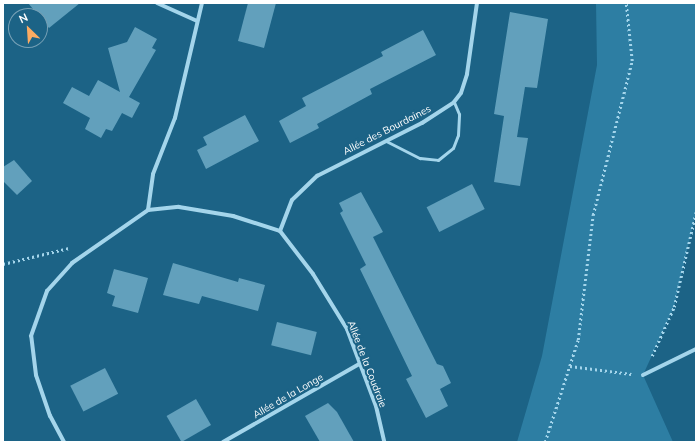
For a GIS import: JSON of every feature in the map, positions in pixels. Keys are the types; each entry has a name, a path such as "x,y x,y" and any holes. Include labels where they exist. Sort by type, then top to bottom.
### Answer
{"street":[{"path":"157,3 197,21"},
{"path":"148,210 153,174 175,118 202,3"},
{"name":"Allée des Bourdaines","path":"280,231 292,200 317,176 422,123 454,102 461,93 467,74 477,3"},
{"path":"64,442 50,416 36,375 31,336 47,291 72,263 148,210 178,207 233,216 280,231"},
{"name":"Allée de la Coudraie","path":"280,231 313,274 347,329 376,406 384,442"},
{"path":"643,375 696,349"},
{"name":"Allée de la Longe","path":"223,442 361,363"}],"lane":[{"path":"384,141 420,158 438,160 453,148 458,135 459,114 454,102"}],"path":[{"path":"545,442 578,340 593,215 632,61 626,3"},
{"path":"570,366 643,375 674,307 696,212"},
{"path":"3,264 73,247"}],"shaded area":[{"path":"596,3 696,3 696,212 674,307 643,375 673,442 517,442 542,356 597,65"}],"building":[{"path":"28,3 80,3 49,28 48,8 32,8"},
{"path":"248,3 276,3 264,48 238,41"},
{"path":"510,12 548,19 537,88 525,87 517,137 528,138 520,186 494,182 504,116 494,114"},
{"path":"135,27 157,39 152,48 156,50 129,97 140,103 132,118 122,113 112,131 106,129 101,138 85,129 90,118 63,103 72,87 89,96 98,80 120,92 108,48 127,42"},
{"path":"423,30 436,55 370,89 372,94 317,124 319,128 290,143 279,121 306,106 302,98 383,56 381,52"},
{"path":"245,115 259,141 206,169 197,150 207,145 203,137"},
{"path":"14,160 32,181 17,195 3,181 3,167"},
{"path":"472,184 485,209 439,232 427,207"},
{"path":"361,192 383,232 373,237 437,364 443,366 451,383 440,389 448,406 426,418 406,379 412,376 360,269 366,265 340,213 343,211 339,203"},
{"path":"173,263 238,282 239,278 265,285 258,311 202,296 199,304 163,295"},
{"path":"114,269 148,278 138,313 112,306 115,296 107,293"},
{"path":"277,322 317,332 311,355 271,345"},
{"path":"105,368 118,394 83,412 70,386"},
{"path":"196,399 211,425 182,442 167,416"},
{"path":"328,403 337,412 354,442 320,442 305,416"}]}
